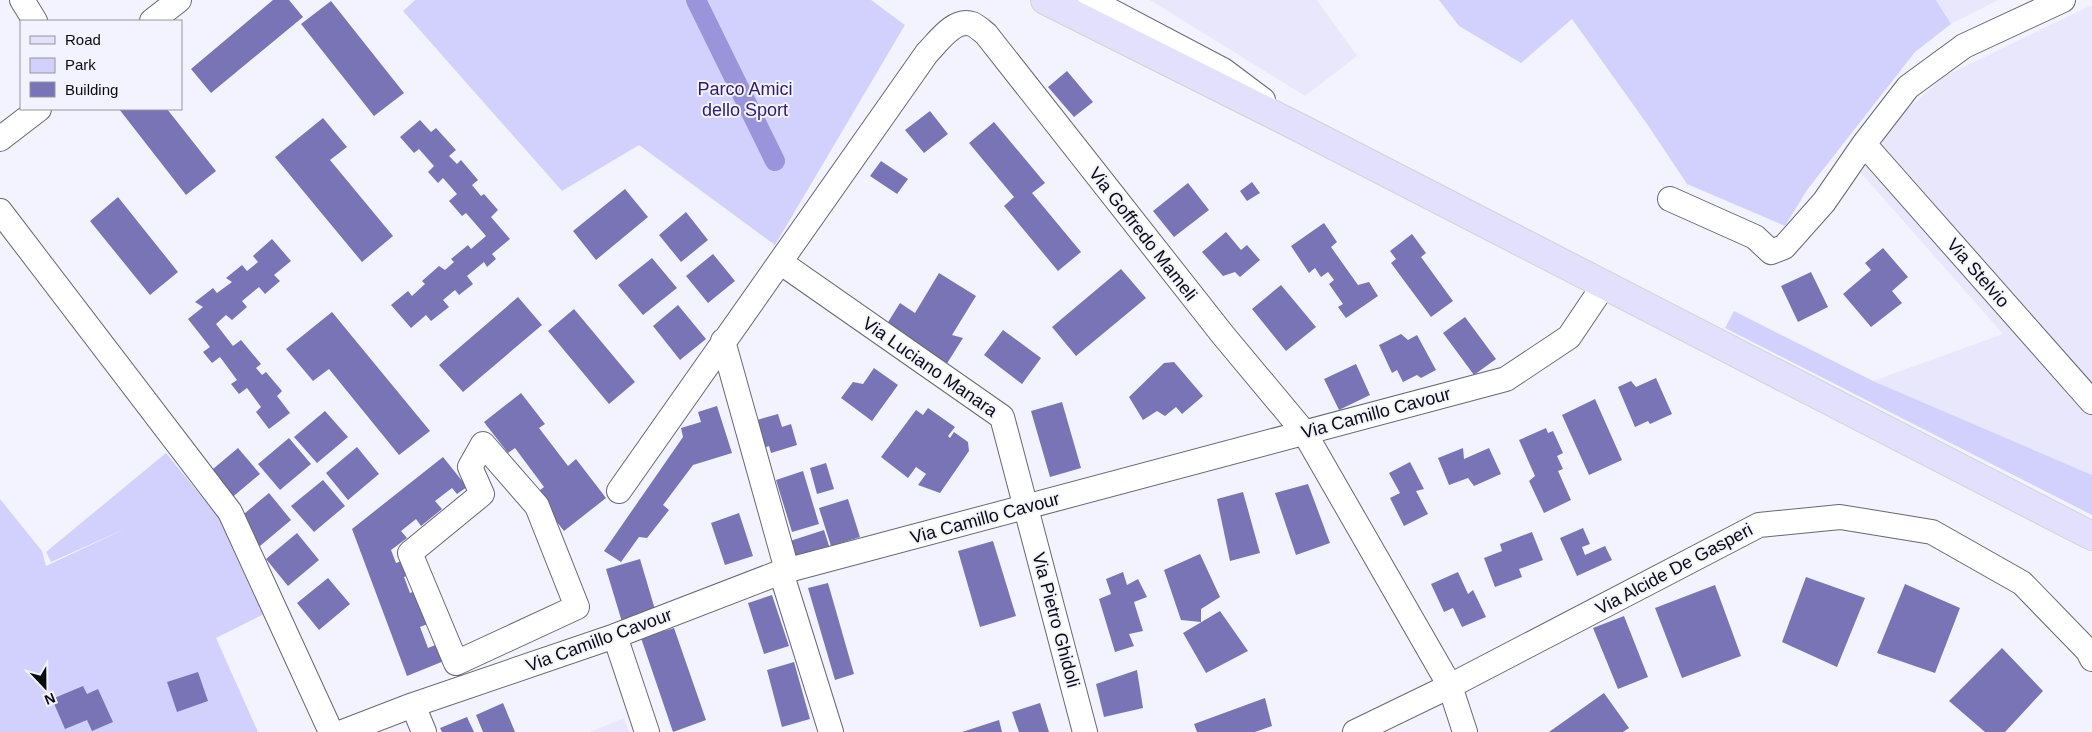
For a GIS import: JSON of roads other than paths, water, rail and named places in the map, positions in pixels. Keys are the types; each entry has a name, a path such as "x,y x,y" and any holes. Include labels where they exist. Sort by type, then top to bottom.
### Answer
{"main road":[{"path":"1045,0 1300,128 2092,536"}],"street":[{"path":"22,0 34,20"},
{"path":"153,20 179,0"},
{"path":"1090,0 1223,70 1300,128"},
{"path":"1670,199 1755,237 1771,252 1784,247 1824,202 1864,144 1908,87 1964,46 2063,0"},
{"name":"Via Goffredo Mameli","path":"780,262 927,53 948,31 962,24 972,24 986,34 1223,335 1304,432 1450,686 1465,732"},
{"path":"0,139 38,110"},
{"name":"Via Stelvio","path":"1864,144 2092,402"},
{"path":"0,211 230,512 331,732"},
{"path":"619,491 780,262"},
{"name":"Via Luciano Manara","path":"780,262 1002,417 1026,508"},
{"name":"Via Camillo Cavour","path":"343,732 413,705 615,636 784,571 1506,379 1569,337 1604,285"},
{"path":"723,342 784,571 831,732"},
{"path":"483,444 537,506 577,607 456,663 410,553 482,494 470,467 483,444"},
{"name":"Via Pietro Ghidoli","path":"1026,508 1085,732"},
{"name":"Via Alcide De Gasperi","path":"1355,732 1450,686 1759,525 1840,518 1932,532 2022,583 2088,651 2092,659"},
{"path":"615,636 647,732"},
{"path":"413,705 424,732"}],"waterway":[{"path":"696,0 775,161"}],"park label":[{"name":"Parco Amici dello Sport","path":"745,99"}]}
